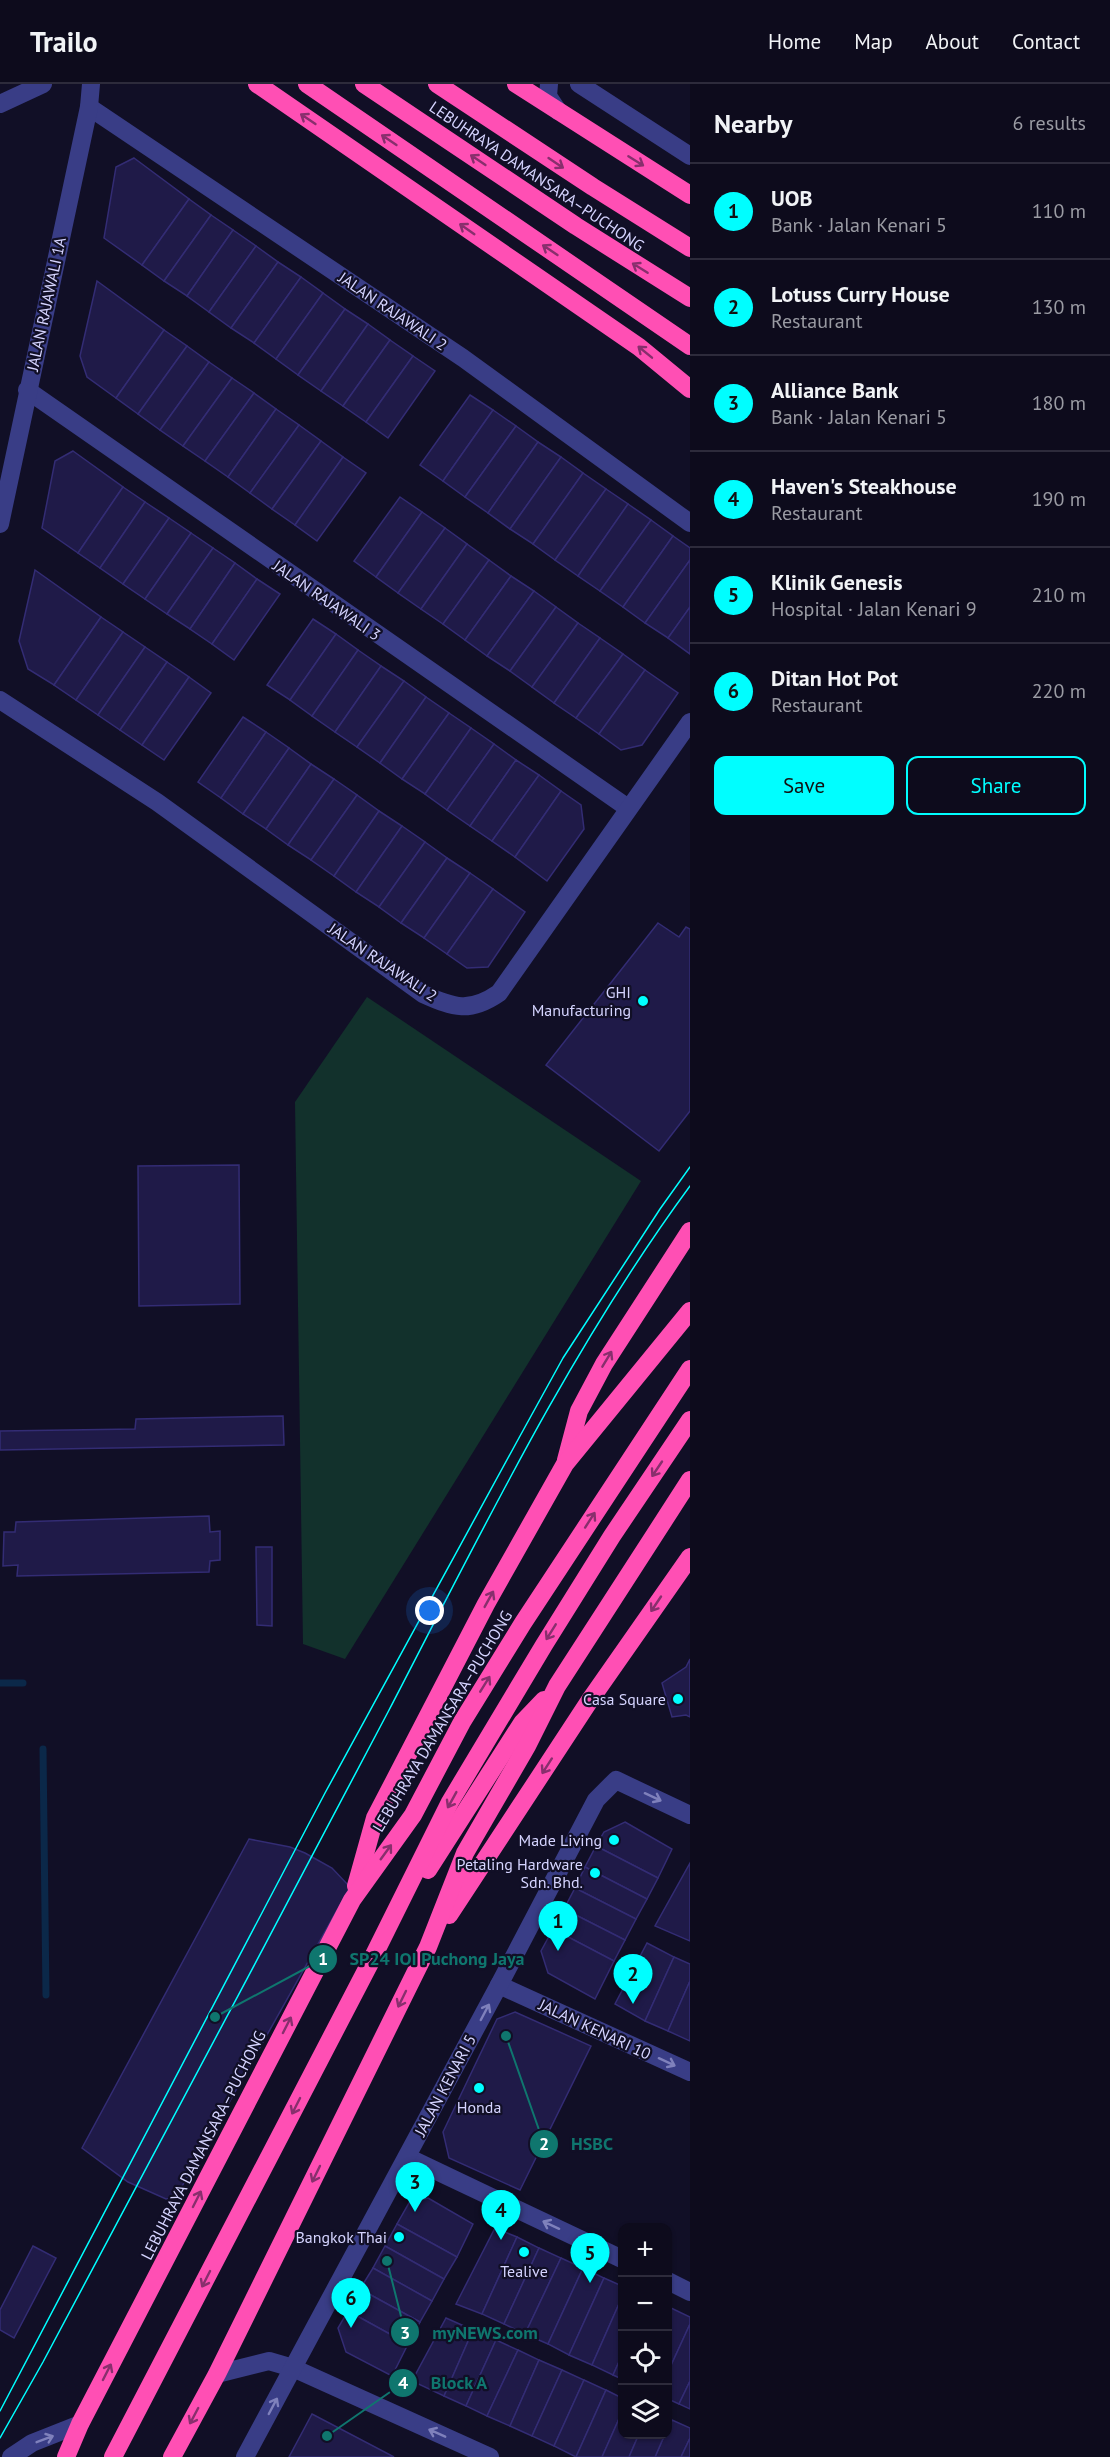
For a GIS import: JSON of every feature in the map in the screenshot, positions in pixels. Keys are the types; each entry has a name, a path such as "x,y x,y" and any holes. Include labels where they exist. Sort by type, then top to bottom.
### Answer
{"highway":[{"path":"257,84 639,347 690,389"},
{"path":"307,84 690,346"},
{"name":"LEBUHRAYA DAMANSARA–PUCHONG","path":"364,84 584,232 690,298"},
{"name":"LEBUHRAYA DAMANSARA–PUCHONG","path":"437,84 593,188 690,248"},
{"path":"516,84 690,195"},
{"path":"565,1464 579,1411 604,1364 690,1231"},
{"path":"352,1900 375,1818 486,1604 565,1464 690,1311"},
{"name":"LEBUHRAYA DAMANSARA–PUCHONG","path":"66,2457 80,2424 352,1900 412,1815 462,1722 499,1662 690,1369"},
{"path":"113,2457 371,1961 450,1802 556,1625 612,1536 690,1420"},
{"path":"172,2457 216,2374 428,1947 465,1853 527,1746 557,1686 690,1480"},
{"path":"428,1947 590,1700 690,1557"},
{"path":"371,1961 516,1732 557,1686"}],"street":[{"path":"0,104 43,84"},
{"name":"JALAN RAJAWALI 1A","path":"0,524 89,107 91,84"},
{"path":"549,84 548,96 558,111"},
{"path":"579,84 690,156"},
{"name":"JALAN RAJAWALI 2","path":"89,107 463,358 690,523"},
{"name":"JALAN RAJAWALI 3","path":"27,390 628,808"},
{"name":"JALAN RAJAWALI 2","path":"0,700 157,802 423,994 444,1004 466,1007 483,1004 499,993 690,722"},
{"name":"JALAN KENARI 5","path":"245,2457 596,1800 616,1780 690,1815"},
{"name":"JALAN KENARI 10","path":"499,1985 690,2072"},
{"path":"407,2157 618,2257"},
{"path":"672,2283 690,2292"},
{"path":"216,2374 269,2361 293,2368 490,2457"},
{"path":"10,2457 32,2443 80,2424"}],"green space":[{"path":"367,997 641,1181 345,1659 303,1644 295,1102"}],"building":[{"path":"134,158 189,199 142,265 104,238 116,167"},
{"path":"189,199 211,215 164,281 142,265"},
{"path":"211,215 233,230 187,296 164,281"},
{"path":"233,230 256,246 209,312 187,296"},
{"path":"256,246 278,262 231,328 209,312"},
{"path":"278,262 301,277 254,343 231,328"},
{"path":"301,277 323,293 276,359 254,343"},
{"path":"97,281 164,330 116,398 87,377 80,356"},
{"path":"323,293 345,309 298,375 276,359"},
{"path":"345,309 368,324 321,391 298,375"},
{"path":"368,324 390,340 343,406 321,391"},
{"path":"164,330 187,346 138,414 116,398"},
{"path":"390,340 413,356 366,422 343,406"},
{"path":"187,346 209,362 160,430 138,414"},
{"path":"413,356 435,371 388,438 366,422"},
{"path":"209,362 232,378 183,446 160,430"},
{"path":"232,378 254,393 205,461 183,446"},
{"path":"254,393 276,409 228,477 205,461"},
{"path":"470,395 493,410 443,481 420,465"},
{"path":"276,409 299,425 250,493 228,477"},
{"path":"493,410 516,426 465,497 443,481"},
{"path":"299,425 321,441 272,509 250,493"},
{"path":"516,426 538,442 488,513 465,497"},
{"path":"321,441 343,457 295,525 272,509"},
{"path":"538,442 561,457 510,529 488,513"},
{"path":"73,451 123,487 78,553 42,528 55,461"},
{"path":"343,457 366,473 317,541 295,525"},
{"path":"561,457 583,473 533,544 510,529"},
{"path":"583,473 606,489 555,560 533,544"},
{"path":"123,487 145,502 100,568 78,553"},
{"path":"606,489 628,504 578,576 555,560"},
{"path":"400,497 422,512 376,577 354,561"},
{"path":"145,502 169,518 123,584 100,568"},
{"path":"628,504 651,520 600,591 578,576"},
{"path":"422,512 445,528 398,593 376,577"},
{"path":"169,518 191,533 145,599 123,584"},
{"path":"651,520 673,536 623,607 600,591"},
{"path":"445,528 467,544 421,609 398,593"},
{"path":"191,533 213,548 167,614 145,599"},
{"path":"673,536 690,548 690,560 645,623 623,607"},
{"path":"467,544 489,560 443,624 421,609"},
{"path":"213,548 235,563 190,629 167,614"},
{"path":"489,560 511,576 465,640 443,624"},
{"path":"690,560 690,607 668,638 645,623"},
{"path":"235,563 257,579 212,644 190,629"},
{"path":"35,570 101,617 54,685 28,669 19,641"},
{"path":"511,576 534,591 487,656 465,640"},
{"path":"257,579 280,594 234,660 212,644"},
{"path":"534,591 556,607 510,671 487,656"},
{"path":"556,607 578,623 532,687 510,671"},
{"path":"690,607 690,654 668,638"},
{"path":"101,617 123,632 76,700 54,685"},
{"path":"313,619 336,634 290,700 267,685"},
{"path":"578,623 600,638 554,703 532,687"},
{"path":"123,632 145,647 98,715 76,700"},
{"path":"336,634 358,650 312,716 290,700"},
{"path":"600,638 623,654 576,718 554,703"},
{"path":"145,647 167,662 120,730 98,715"},
{"path":"358,650 381,666 335,732 312,716"},
{"path":"623,654 645,670 599,734 576,718"},
{"path":"167,662 189,677 142,745 120,730"},
{"path":"381,666 404,681 357,747 335,732"},
{"path":"645,670 678,693 642,745 621,750 599,734"},
{"path":"189,677 211,693 164,760 142,745"},
{"path":"404,681 426,697 380,763 357,747"},
{"path":"426,697 449,713 402,779 380,763"},
{"path":"449,713 471,728 425,794 402,779"},
{"path":"243,717 266,732 221,798 198,782"},
{"path":"471,728 494,744 447,810 425,794"},
{"path":"266,732 289,748 243,814 221,798"},
{"path":"494,744 516,760 470,826 447,810"},
{"path":"289,748 311,764 266,829 243,814"},
{"path":"516,760 539,775 492,841 470,826"},
{"path":"311,764 334,779 288,845 266,829"},
{"path":"539,775 561,791 515,857 492,841"},
{"path":"334,779 357,795 311,860 288,845"},
{"path":"561,791 581,805 584,829 547,881 515,857"},
{"path":"357,795 379,811 334,876 311,860"},
{"path":"379,811 402,826 356,892 334,876"},
{"path":"402,826 425,842 379,907 356,892"},
{"path":"425,842 447,858 401,923 379,907"},
{"path":"447,858 470,873 424,938 401,923"},
{"path":"470,873 493,889 447,954 424,938"},
{"path":"493,889 525,912 488,967 467,968 447,954"},
{"name":"GHI Manufacturing","path":"658,923 679,937 686,927 690,929 690,1111 659,1151 546,1065"},
{"path":"239,1165 240,1304 139,1306 138,1166"},
{"path":"283,1416 284,1445 0,1450 0,1431 135,1429 136,1419"},
{"path":"209,1516 210,1532 220,1531 220,1560 210,1561 209,1572 17,1576 18,1565 3,1566 4,1532 15,1532 16,1522"},
{"path":"256,1547 272,1547 272,1626 257,1625"},
{"name":"Casa Square","path":"690,1659 690,1717 686,1715 672,1717 662,1683 686,1667"},
{"path":"625,1822 672,1849 658,1878 596,1846 604,1832"},
{"path":"249,1839 290,1847 305,1853 332,1868 350,1887 176,2197 166,2199 128,2182 82,2148"},
{"path":"596,1846 658,1878 647,1899 585,1867"},
{"path":"690,1863 690,1941 655,1926"},
{"path":"585,1867 647,1899 636,1919 575,1888"},
{"path":"575,1888 636,1919 625,1940 564,1909"},
{"path":"564,1909 625,1940 614,1961 553,1929"},
{"path":"553,1929 614,1961 595,1999 548,1973 541,1951"},
{"path":"647,1943 674,1957 645,2021 615,2004"},
{"path":"674,1957 690,1964 690,1981 668,2031 645,2021"},
{"path":"690,1981 690,2041 668,2031"},
{"path":"515,2012 591,2046 520,2190 449,2158 443,2132 497,2019"},
{"path":"428,2198 473,2224 457,2257 397,2224 409,2203"},
{"path":"397,2224 457,2257 444,2279 385,2246"},
{"path":"495,2228 517,2237 482,2314 456,2304"},
{"path":"517,2237 539,2248 504,2324 482,2314"},
{"path":"33,2246 56,2258 14,2338 0,2330 0,2310"},
{"path":"385,2246 444,2279 432,2301 373,2268"},
{"path":"539,2248 561,2258 525,2334 504,2324"},
{"path":"561,2258 583,2268 548,2344 525,2334"},
{"path":"373,2268 432,2301 420,2322 360,2289"},
{"path":"583,2268 604,2278 569,2355 548,2344"},
{"path":"604,2278 618,2284 618,2306 592,2365 569,2355"},
{"path":"360,2289 420,2322 408,2344 348,2311"},
{"path":"618,2306 618,2364 613,2375 592,2365"},
{"path":"672,2308 690,2317 690,2324 672,2363"},
{"path":"348,2311 408,2344 392,2376 346,2352 338,2328"},
{"path":"446,2318 473,2330 444,2396 412,2381"},
{"path":"690,2324 690,2381 679,2404 672,2401 672,2363"},
{"path":"473,2330 496,2340 466,2406 444,2396"},
{"path":"496,2340 518,2350 487,2416 466,2406"},
{"path":"518,2350 539,2360 510,2426 487,2416"},
{"path":"539,2360 562,2370 532,2436 510,2426"},
{"path":"618,2364 618,2377 613,2375"},
{"path":"562,2370 584,2380 554,2446 532,2436"},
{"path":"584,2380 606,2390 576,2457 554,2446"},
{"path":"690,2381 690,2409 679,2404"},
{"path":"606,2390 618,2396 618,2421 602,2457 576,2457"},
{"path":"312,2414 394,2457 289,2457"},
{"path":"672,2420 690,2428 690,2438 681,2457 655,2457 663,2439 672,2439"},
{"path":"618,2421 618,2439 637,2439 629,2457 602,2457"},
{"path":"690,2438 690,2457 681,2457"},
{"path":"637,2439 663,2439 655,2457 629,2457"}],"waterway":[{"path":"0,1683 23,1683"},
{"path":"43,1749 46,1995"}],"tram line":[{"path":"0,2411 325,1793 563,1358 690,1167"},
{"path":"0,2438 43,2362 216,2037 529,1443 605,1312 646,1248 690,1186"}],"place":[{"name":"GHI Manufacturing","path":"643,1001"},
{"name":"Casa Square","path":"678,1699"},
{"name":"Made Living","path":"614,1840"},
{"name":"Petaling Hardware Sdn. Bhd.","path":"595,1873"},
{"name":"UOB","path":"558,1951"},
{"name":"Lotuss Curry House","path":"633,2004"},
{"name":"SP24 IOI Puchong Jaya","path":"215,2017"},
{"name":"HSBC","path":"506,2036"},
{"name":"Honda","path":"479,2088"},
{"name":"Alliance Bank","path":"415,2212"},
{"name":"Bangkok Thai","path":"399,2237"},
{"name":"Haven's Steakhouse","path":"501,2240"},
{"name":"Tealive","path":"524,2252"},
{"name":"myNEWS.com","path":"387,2261"},
{"name":"Klinik Genesis","path":"590,2283"},
{"name":"Ditan Hot Pot","path":"351,2328"},
{"name":"Block A","path":"327,2436"}]}
